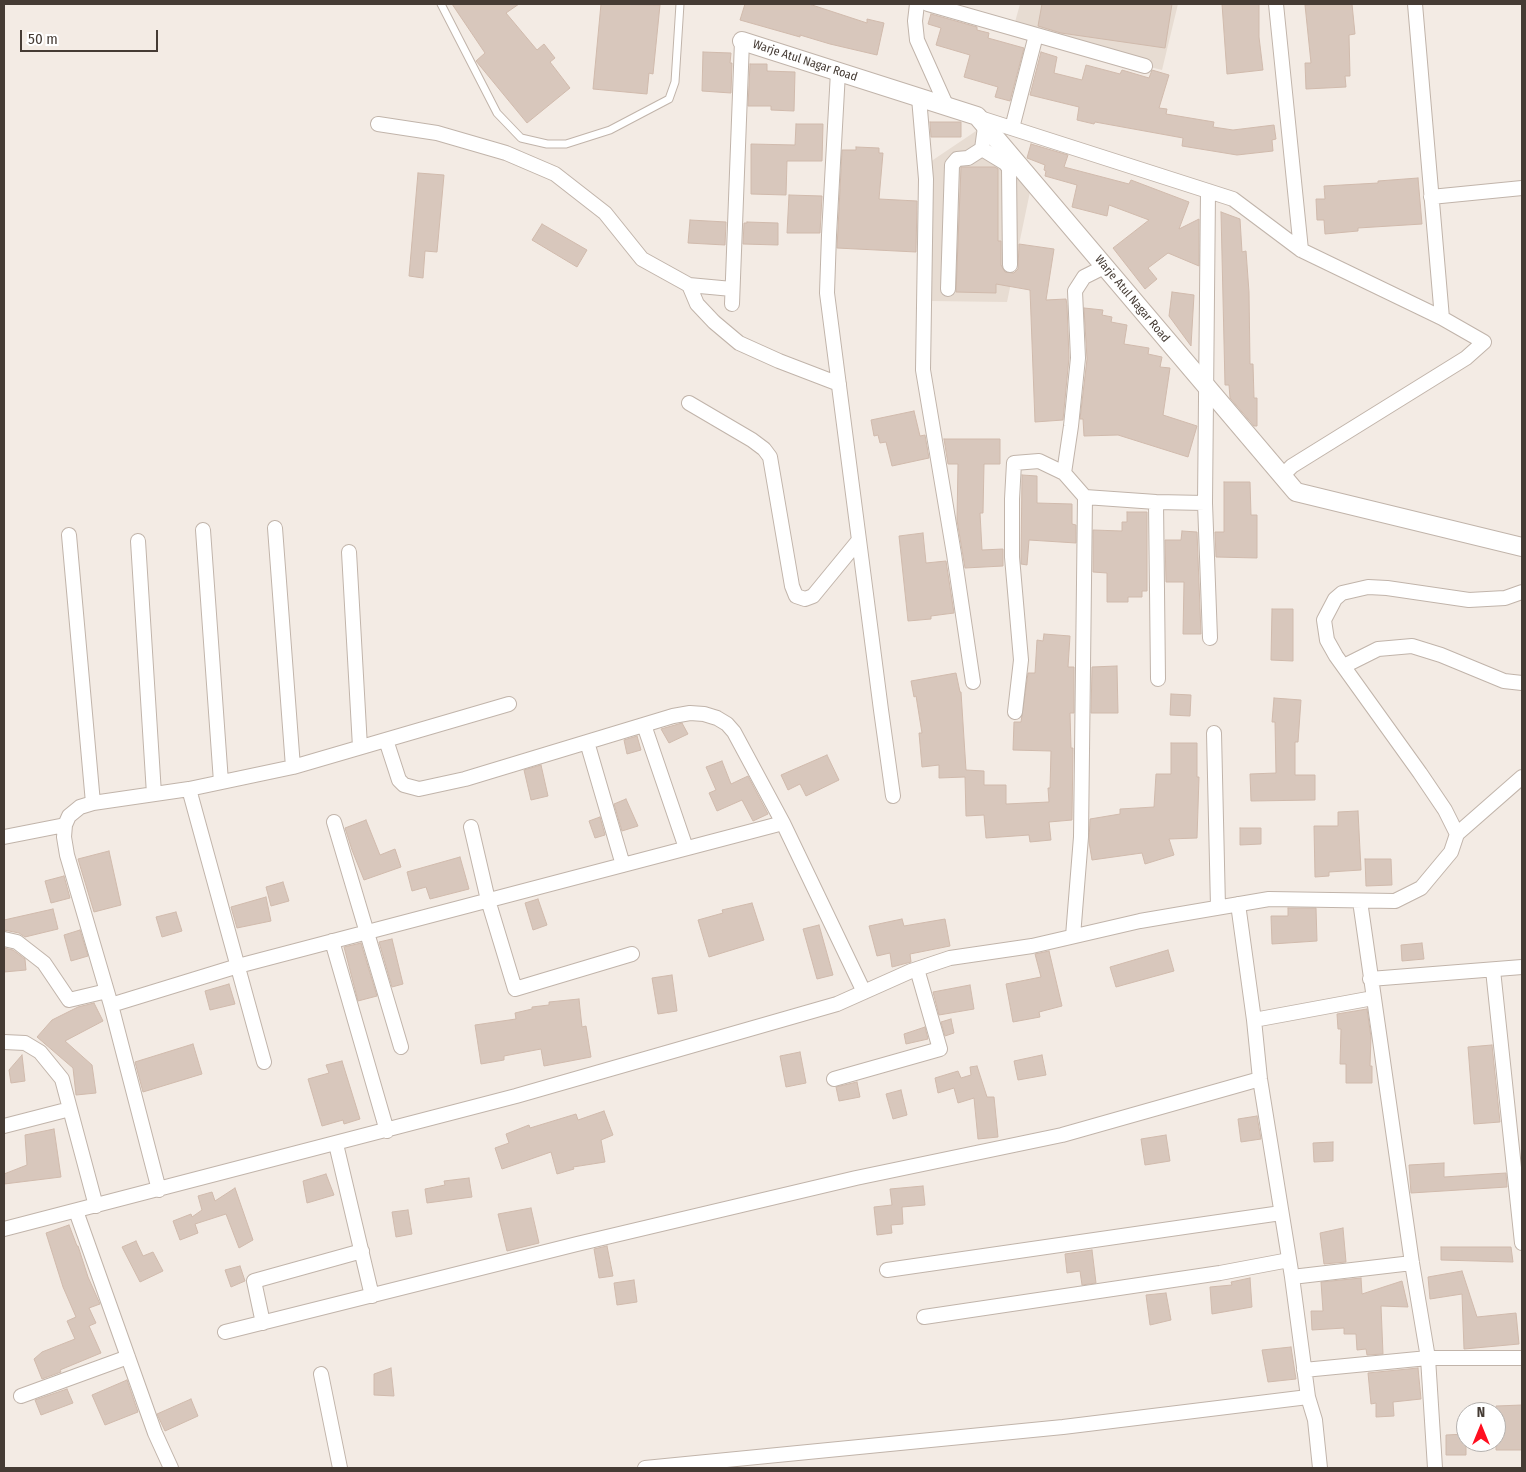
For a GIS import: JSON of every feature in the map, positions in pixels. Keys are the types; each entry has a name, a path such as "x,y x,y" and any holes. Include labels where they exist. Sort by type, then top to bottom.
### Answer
{"street":[{"path":"917,4 915,21 917,40 947,107"},
{"path":"928,4 1145,66"},
{"path":"1276,4 1301,250"},
{"path":"1415,4 1442,318"},
{"path":"1012,128 1036,35"},
{"path":"732,304 742,41"},
{"name":"Warje Atul Nagar Road","path":"742,41 947,107 981,122 1296,492 1522,547"},
{"path":"838,72 827,293 893,796"},
{"path":"919,98 926,179 923,370 954,554 972,682"},
{"path":"982,149 981,122 1012,128 1233,200 1301,250 1442,318 1484,342 1466,358 1292,466 1282,476"},
{"path":"378,124 437,133 506,153 555,174 605,214 642,259 689,284 732,289"},
{"path":"982,149 1005,162 1009,168 1010,265"},
{"path":"948,289 952,165 956,159 968,158 982,149"},
{"path":"1431,197 1522,188"},
{"path":"1208,191 1205,503 1210,638"},
{"path":"1064,473 1078,358 1075,291 1084,277 1104,266"},
{"path":"689,284 697,304 714,322 739,343 839,384"},
{"path":"689,403 752,440 764,449 770,457 792,586 796,596 806,599 813,596 859,540"},
{"path":"1015,712 1020,660 1012,557 1014,463 1040,462 1064,473 1085,497 1080,837 1073,936"},
{"path":"1085,497 1205,503"},
{"path":"1156,502 1158,679"},
{"path":"275,528 293,766"},
{"path":"203,530 221,782"},
{"path":"68,535 93,803"},
{"path":"138,541 154,794"},
{"path":"349,552 360,747"},
{"path":"1456,834 1445,810 1336,656 1327,640 1324,620 1335,599 1342,593 1368,587 1469,600 1505,598 1522,592"},
{"path":"1344,666 1378,649 1412,646 1504,681 1522,684"},
{"path":"159,1190 109,998 67,855 64,837 65,825 69,816 80,807 93,803 189,789 293,766 509,704"},
{"path":"386,740 399,780 404,785 419,789 465,779 673,716 690,713 704,714 717,718 727,724 734,732 783,823 864,992"},
{"path":"644,725 686,848"},
{"path":"1214,733 1218,907"},
{"path":"588,742 623,865"},
{"path":"4,1229 516,1096 837,1004 917,969 950,958 1032,946 1140,920 1268,899 1395,901 1421,888 1451,852 1456,834 1522,777"},
{"path":"189,789 264,1062"},
{"path":"334,822 402,1048"},
{"path":"4,939 17,942 44,963 69,1000 109,998 783,823"},
{"path":"4,837 65,825"},
{"path":"471,827 488,900 515,990 632,954"},
{"path":"1360,901 1412,1263 1428,1358 1435,1468"},
{"path":"1238,904 1260,1079 1292,1278 1308,1397 1315,1420 1320,1468"},
{"path":"332,941 387,1131"},
{"path":"1370,979 1522,967"},
{"path":"834,1080 940,1049 917,969"},
{"path":"1493,970 1522,1244"},
{"path":"1254,1020 1373,998"},
{"path":"4,1042 25,1043 40,1052 62,1079 96,1206"},
{"path":"225,1332 586,1242 856,1178 1062,1135 1260,1079"},
{"path":"4,1126 70,1109"},
{"path":"336,1144 372,1296"},
{"path":"76,1211 155,1433 171,1468"},
{"path":"887,1270 1281,1213"},
{"path":"263,1323 254,1281 362,1251"},
{"path":"924,1317 1220,1273 1289,1260"},
{"path":"1292,1278 1412,1263"},
{"path":"21,1396 128,1357"},
{"path":"1304,1370 1428,1358 1522,1358"},
{"path":"321,1374 340,1468"},
{"path":"645,1468 1063,1427 1308,1397"}],"lane":[{"path":"441,4 497,113 520,138 547,144 566,144 610,130 669,99 675,82 680,4"}],"shaded area":[{"path":"1020,4 1178,4 1162,70 1012,33"},
{"path":"976,131 1001,153 1031,187 1007,302 930,301 930,162"}],"building":[{"path":"452,4 519,4 506,13 537,50 544,44 555,58 550,62 570,88 527,123 476,61 485,53"},
{"path":"601,4 660,5 653,74 649,73 647,94 593,89"},
{"path":"745,4 809,4 867,23 867,19 884,23 877,55 800,35 800,37 740,20"},
{"path":"1042,4 1172,4 1165,48 1061,33 1038,26"},
{"path":"1222,4 1259,4 1259,37 1263,70 1227,74"},
{"path":"1352,4 1355,34 1349,35 1350,76 1345,76 1346,87 1306,89 1305,63 1311,63 1305,5"},
{"path":"931,14 977,27 977,30 989,33 988,38 1024,48 1010,101 995,97 998,87 964,77 970,55 936,45 941,28 928,24"},
{"path":"703,52 731,53 731,93 702,91"},
{"path":"1041,52 1057,57 1054,73 1082,80 1086,65 1120,74 1122,70 1149,78 1152,70 1169,75 1159,108 1167,109 1166,114 1214,122 1213,127 1233,130 1274,125 1276,139 1272,140 1273,151 1237,155 1182,146 1183,138 1077,120 1079,107 1030,95"},
{"path":"750,64 767,64 767,71 795,72 794,111 771,110 771,106 748,106"},
{"path":"930,122 961,122 961,137 931,137"},
{"path":"796,124 823,124 822,161 787,161 786,195 751,194 751,144 795,145"},
{"path":"1031,144 1068,155 1064,167 1129,184 1131,180 1189,202 1179,229 1199,219 1199,266 1168,253 1148,268 1157,279 1145,289 1113,248 1149,220 1109,205 1107,216 1072,207 1077,185 1045,176 1045,165 1027,158"},
{"path":"856,147 879,148 879,153 883,153 879,199 917,201 916,252 837,248 842,150 856,150"},
{"path":"961,167 995,167 998,169 998,241 1001,241 1001,265 1005,272 1014,273 1018,269 1019,244 1054,249 1046,300 1066,299 1067,305 1069,358 1063,420 1035,422 1030,290 996,284 996,293 956,292"},
{"path":"418,173 444,175 437,252 425,251 423,278 409,276"},
{"path":"1418,178 1422,224 1358,228 1358,231 1325,234 1324,220 1317,220 1316,199 1325,199 1324,186 1378,183 1378,181"},
{"path":"789,195 822,196 820,233 787,233"},
{"path":"1221,212 1240,219 1242,252 1246,251 1249,292 1250,364 1253,364 1254,398 1257,398 1257,426 1254,426 1230,398 1229,385 1225,385"},
{"path":"690,220 726,222 725,245 688,243"},
{"path":"744,223 778,223 778,245 743,244"},
{"path":"542,224 587,250 577,267 532,240"},
{"path":"1172,292 1194,295 1191,346 1169,316"},
{"path":"1084,308 1103,310 1102,315 1112,317 1111,322 1127,325 1124,344 1149,348 1148,354 1162,357 1160,367 1170,368 1163,415 1197,426 1188,457 1118,435 1084,436 1083,419 1080,419 1087,359"},
{"path":"914,411 920,436 925,435 929,458 892,466 886,442 880,443 878,435 874,436 871,420"},
{"path":"944,439 1000,439 1000,464 984,464 983,513 980,513 982,550 1003,549 1003,566 965,568 957,520 958,464 948,464"},
{"path":"1022,475 1037,476 1037,503 1072,504 1072,524 1076,525 1076,543 1029,540 1027,565 1021,564"},
{"path":"1224,482 1250,482 1251,515 1257,515 1257,558 1216,557 1215,532 1224,532"},
{"path":"1127,512 1147,512 1147,591 1142,591 1142,597 1128,597 1128,602 1107,602 1107,573 1093,572 1093,530 1122,531 1122,522 1127,522"},
{"path":"1182,531 1197,532 1201,634 1183,634 1184,582 1166,582 1165,540 1181,540"},
{"path":"923,533 926,563 946,561 954,613 931,616 931,619 908,621 899,536"},
{"path":"1272,609 1293,609 1293,661 1271,660"},
{"path":"1044,634 1070,636 1068,667 1074,667 1074,713 1070,713 1071,748 1073,748 1072,820 1049,822 1051,840 1030,842 1029,835 986,838 984,815 966,816 965,777 939,778 939,765 922,767 919,733 922,733 916,696 914,697 911,681 956,673 961,692 966,770 984,771 984,785 1006,785 1006,804 1049,802 1048,788 1050,788 1051,751 1013,750 1014,722 1021,722 1028,673 1035,673 1037,640 1043,641"},
{"path":"1117,666 1118,713 1091,713 1092,667"},
{"path":"1171,694 1191,695 1190,716 1170,715"},
{"path":"1274,698 1301,700 1298,742 1295,742 1295,775 1315,775 1315,800 1251,801 1250,774 1276,773 1275,722 1272,722"},
{"path":"682,723 688,734 669,743 661,729"},
{"path":"637,736 641,750 627,754 624,740"},
{"path":"1171,743 1197,743 1197,777 1199,777 1197,838 1169,839 1174,855 1145,864 1142,853 1092,860 1089,842 1090,819 1120,814 1120,809 1154,807 1156,774 1171,774"},
{"path":"827,755 839,780 806,796 800,784 788,790 781,775"},
{"path":"722,761 731,784 748,776 768,814 753,821 742,800 717,811 709,793 716,790 706,767"},
{"path":"541,765 548,796 531,800 524,770"},
{"path":"626,799 638,826 622,831 614,804"},
{"path":"1358,811 1361,870 1329,872 1329,876 1315,877 1314,826 1338,826 1338,812"},
{"path":"600,817 605,835 595,838 589,821"},
{"path":"366,820 380,855 395,849 401,867 364,880 345,828"},
{"path":"1240,828 1261,828 1261,844 1240,845"},
{"path":"109,851 121,905 94,912 78,859"},
{"path":"460,857 469,889 430,899 426,887 412,891 407,872"},
{"path":"1365,859 1391,859 1392,885 1366,886"},
{"path":"64,876 70,898 51,903 45,881"},
{"path":"283,882 289,901 271,906 266,887"},
{"path":"266,897 271,921 237,928 231,907"},
{"path":"538,899 547,925 533,930 525,903"},
{"path":"752,903 764,940 709,957 698,920 723,913 722,910"},
{"path":"1288,908 1316,908 1317,941 1272,944 1271,916 1288,916"},
{"path":"53,909 58,929 25,937 19,933 4,930 4,920"},
{"path":"176,912 182,931 162,937 156,917"},
{"path":"902,919 904,926 945,919 950,946 910,954 911,962 892,967 890,953 877,956 869,926"},
{"path":"819,925 833,975 817,979 803,929"},
{"path":"80,930 88,956 71,961 64,935"},
{"path":"392,939 403,984 392,987 379,942"},
{"path":"361,943 377,996 358,1001 344,947"},
{"path":"1422,943 1424,959 1402,961 1401,945"},
{"path":"4,948 13,950 25,959 26,970 4,972"},
{"path":"1168,950 1174,971 1116,987 1110,967"},
{"path":"1049,951 1062,1006 1039,1012 1040,1017 1013,1022 1006,984 1041,977 1035,954"},
{"path":"672,975 677,1011 658,1014 652,978"},
{"path":"229,984 235,1004 210,1010 205,991"},
{"path":"970,985 974,1009 939,1015 933,992"},
{"path":"579,999 582,1027 586,1026 591,1057 544,1066 541,1049 504,1056 504,1060 481,1064 475,1025 516,1019 515,1013 532,1009 532,1007 549,1005 549,1002"},
{"path":"94,1003 103,1021 65,1041 92,1065 96,1093 76,1095 73,1068 37,1037 52,1020 78,1007"},
{"path":"1367,1009 1371,1037 1370,1066 1372,1066 1372,1083 1346,1083 1346,1064 1340,1064 1341,1029 1338,1029 1337,1014"},
{"path":"951,1019 954,1033 945,1036 941,1022"},
{"path":"925,1027 928,1039 906,1044 904,1034"},
{"path":"193,1044 202,1074 143,1092 135,1062"},
{"path":"1492,1045 1500,1122 1474,1124 1468,1047"},
{"path":"800,1052 806,1083 786,1087 780,1056"},
{"path":"22,1055 25,1081 11,1083 9,1070"},
{"path":"1042,1055 1046,1075 1018,1080 1014,1061"},
{"path":"342,1061 360,1119 344,1124 343,1120 322,1126 308,1079 329,1073 326,1065"},
{"path":"977,1066 987,1097 994,1097 998,1137 978,1139 974,1098 958,1103 954,1088 938,1093 935,1078 958,1071 961,1078 971,1075 970,1067"},
{"path":"857,1082 860,1097 839,1101 836,1087"},
{"path":"901,1090 907,1115 893,1119 886,1094"},
{"path":"604,1111 613,1135 601,1140 605,1162 573,1167 574,1169 557,1174 551,1152 502,1169 495,1148 509,1143 506,1134 529,1125 530,1128 576,1114 578,1120"},
{"path":"1257,1116 1261,1139 1241,1142 1238,1119"},
{"path":"54,1129 61,1177 4,1184 4,1174 27,1165 25,1135"},
{"path":"1166,1135 1170,1161 1145,1165 1141,1139"},
{"path":"1333,1142 1333,1161 1314,1162 1313,1143"},
{"path":"1444,1163 1444,1177 1506,1173 1507,1187 1411,1193 1409,1165"},
{"path":"326,1174 334,1195 307,1203 303,1181"},
{"path":"469,1178 472,1197 427,1203 425,1189 445,1185 444,1181"},
{"path":"923,1186 925,1205 902,1207 903,1224 891,1225 892,1233 877,1235 874,1207 892,1205 890,1189"},
{"path":"235,1188 253,1240 239,1248 226,1214 195,1224 198,1233 180,1240 173,1221 191,1214 192,1217 202,1210 198,1196 212,1192 215,1201"},
{"path":"531,1208 539,1243 507,1251 498,1214"},
{"path":"408,1210 412,1234 396,1237 392,1212"},
{"path":"69,1225 100,1304 89,1308 96,1323 89,1326 101,1353 42,1379 34,1359 42,1352 75,1339 67,1321 76,1317 63,1287 46,1233"},
{"path":"1343,1228 1346,1262 1324,1264 1320,1233"},
{"path":"136,1241 143,1256 153,1252 163,1271 140,1282 122,1247"},
{"path":"607,1246 613,1276 599,1278 594,1249"},
{"path":"1441,1247 1511,1247 1513,1262 1441,1260"},
{"path":"1092,1250 1096,1283 1082,1285 1080,1271 1067,1273 1065,1254"},
{"path":"240,1266 245,1281 231,1287 225,1270"},
{"path":"1462,1271 1477,1317 1516,1313 1519,1344 1464,1349 1462,1294 1430,1299 1428,1277"},
{"path":"1250,1278 1252,1307 1212,1314 1210,1287 1232,1285 1231,1282"},
{"path":"1361,1278 1362,1294 1402,1281 1408,1307 1381,1306 1383,1354 1367,1355 1366,1349 1357,1350 1356,1334 1344,1334 1344,1328 1312,1330 1311,1311 1323,1311 1321,1282"},
{"path":"634,1280 637,1302 617,1305 614,1283"},
{"path":"1166,1293 1171,1320 1150,1325 1146,1295"},
{"path":"1291,1347 1296,1379 1268,1382 1262,1350"},
{"path":"391,1368 394,1396 374,1395 374,1374"},
{"path":"1418,1368 1421,1399 1393,1402 1394,1416 1376,1417 1376,1403 1371,1404 1368,1373"},
{"path":"127,1380 138,1412 105,1425 92,1395"},
{"path":"67,1389 73,1403 41,1415 35,1400"},
{"path":"191,1399 198,1416 165,1431 157,1414"},
{"path":"1522,1405 1522,1450 1506,1450 1506,1406"},
{"path":"1456,1434 1456,1452 1466,1452 1466,1455 1446,1455 1446,1435"}]}
